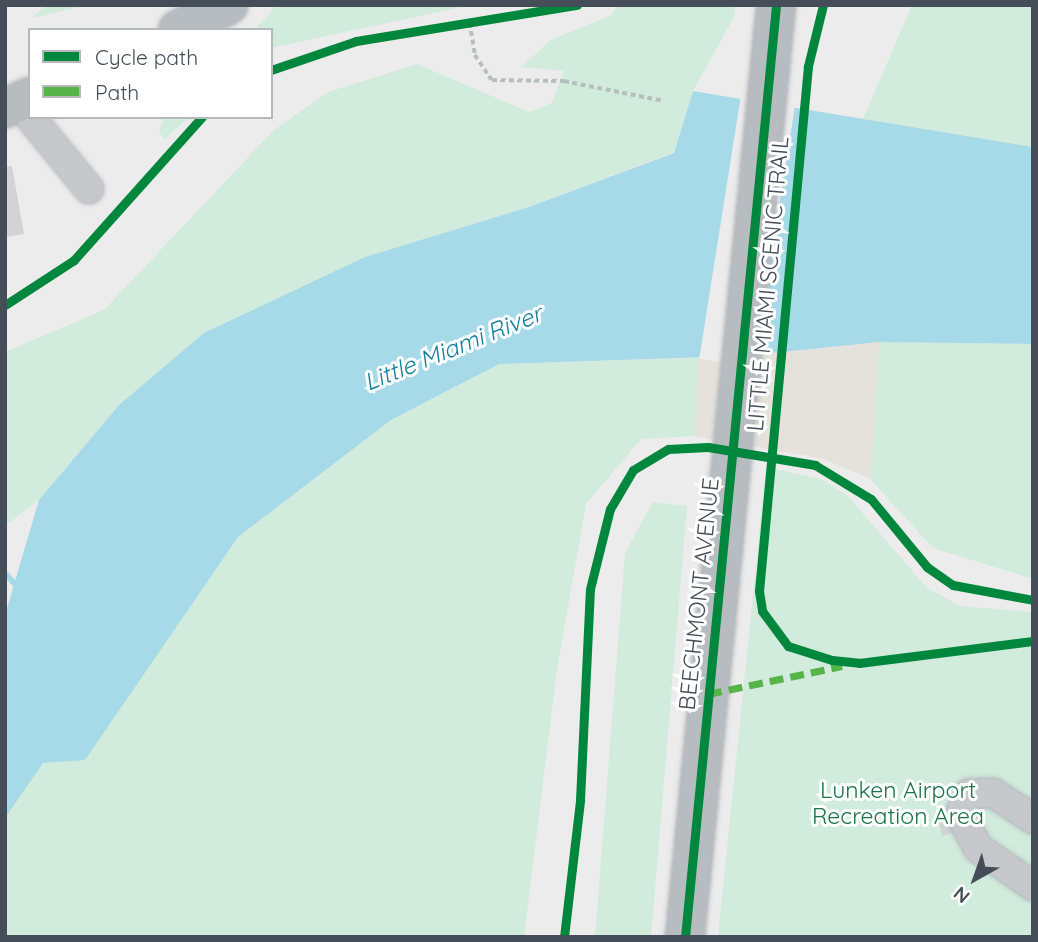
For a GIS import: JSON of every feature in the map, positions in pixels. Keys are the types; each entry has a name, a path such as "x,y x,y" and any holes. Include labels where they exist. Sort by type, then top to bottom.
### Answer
{"highway":[{"path":"182,28 228,5"},
{"path":"762,5 772,59"},
{"name":"BEECHMONT AVENUE","path":"685,937 776,5"}],"lane":[{"path":"32,119 89,189"},
{"path":"1033,819 993,793 969,794 960,814 978,848 1033,886"}],"path":[{"path":"456,25 475,22 475,55 492,80 564,81 664,101"}],"green space":[{"path":"46,5 87,5 32,18"},
{"path":"277,5 471,5 273,48 273,28 256,28"},
{"path":"618,5 733,5 735,15 693,91 674,152 529,207 365,257 290,297 119,405 39,500 5,526 5,352 104,310 274,130 328,92 417,64 529,112 552,103 564,71 522,67 549,41 611,15"},
{"path":"912,5 1033,5 1033,147 863,119"},
{"path":"163,119 187,119 165,139 159,132"},
{"path":"879,342 1033,344 1033,579 933,548 871,480"},
{"path":"698,358 695,436 641,439 586,504 557,669 524,937 5,937 5,812 43,763 103,731 238,537 391,420 499,364"},
{"name":"Lunken Airport Recreation Area","path":"766,467 821,479 847,495 927,588 960,606 1033,612 1033,937 718,937"},
{"path":"653,502 687,506 651,937 595,937 625,553"}],"sand":[{"path":"879,342 871,479 824,459 695,436 698,358"}],"water":[{"name":"Little Miami River","path":"693,91 1033,147 1033,344 879,342 742,356 499,364 391,420 238,537 85,760 43,763 5,818 5,615 39,500 119,405 204,333 365,257 529,207 674,153"}],"pier":[{"path":"741,95 795,104 754,367 699,359"}],"building":[{"path":"12,166 24,234 5,237 5,167"},
{"path":"956,816 960,832 942,836 939,820"}],"waterway":[{"path":"5,573 23,593"}],"marked path":[{"path":"708,694 842,666"}],"cycle path":[{"path":"273,69 356,41 577,5"},
{"name":"LITTLE MIAMI SCENIC TRAIL","path":"685,937 776,5"},
{"name":"LITTLE MIAMI SCENIC TRAIL","path":"823,5 808,66 759,591 762,611 788,646 832,660 859,663 1033,641"},
{"path":"5,305 74,260 200,119"},
{"path":"564,937 580,800 590,589 610,509 633,470 668,449 708,447 815,465 871,499 927,567 953,585 1033,600"}]}
